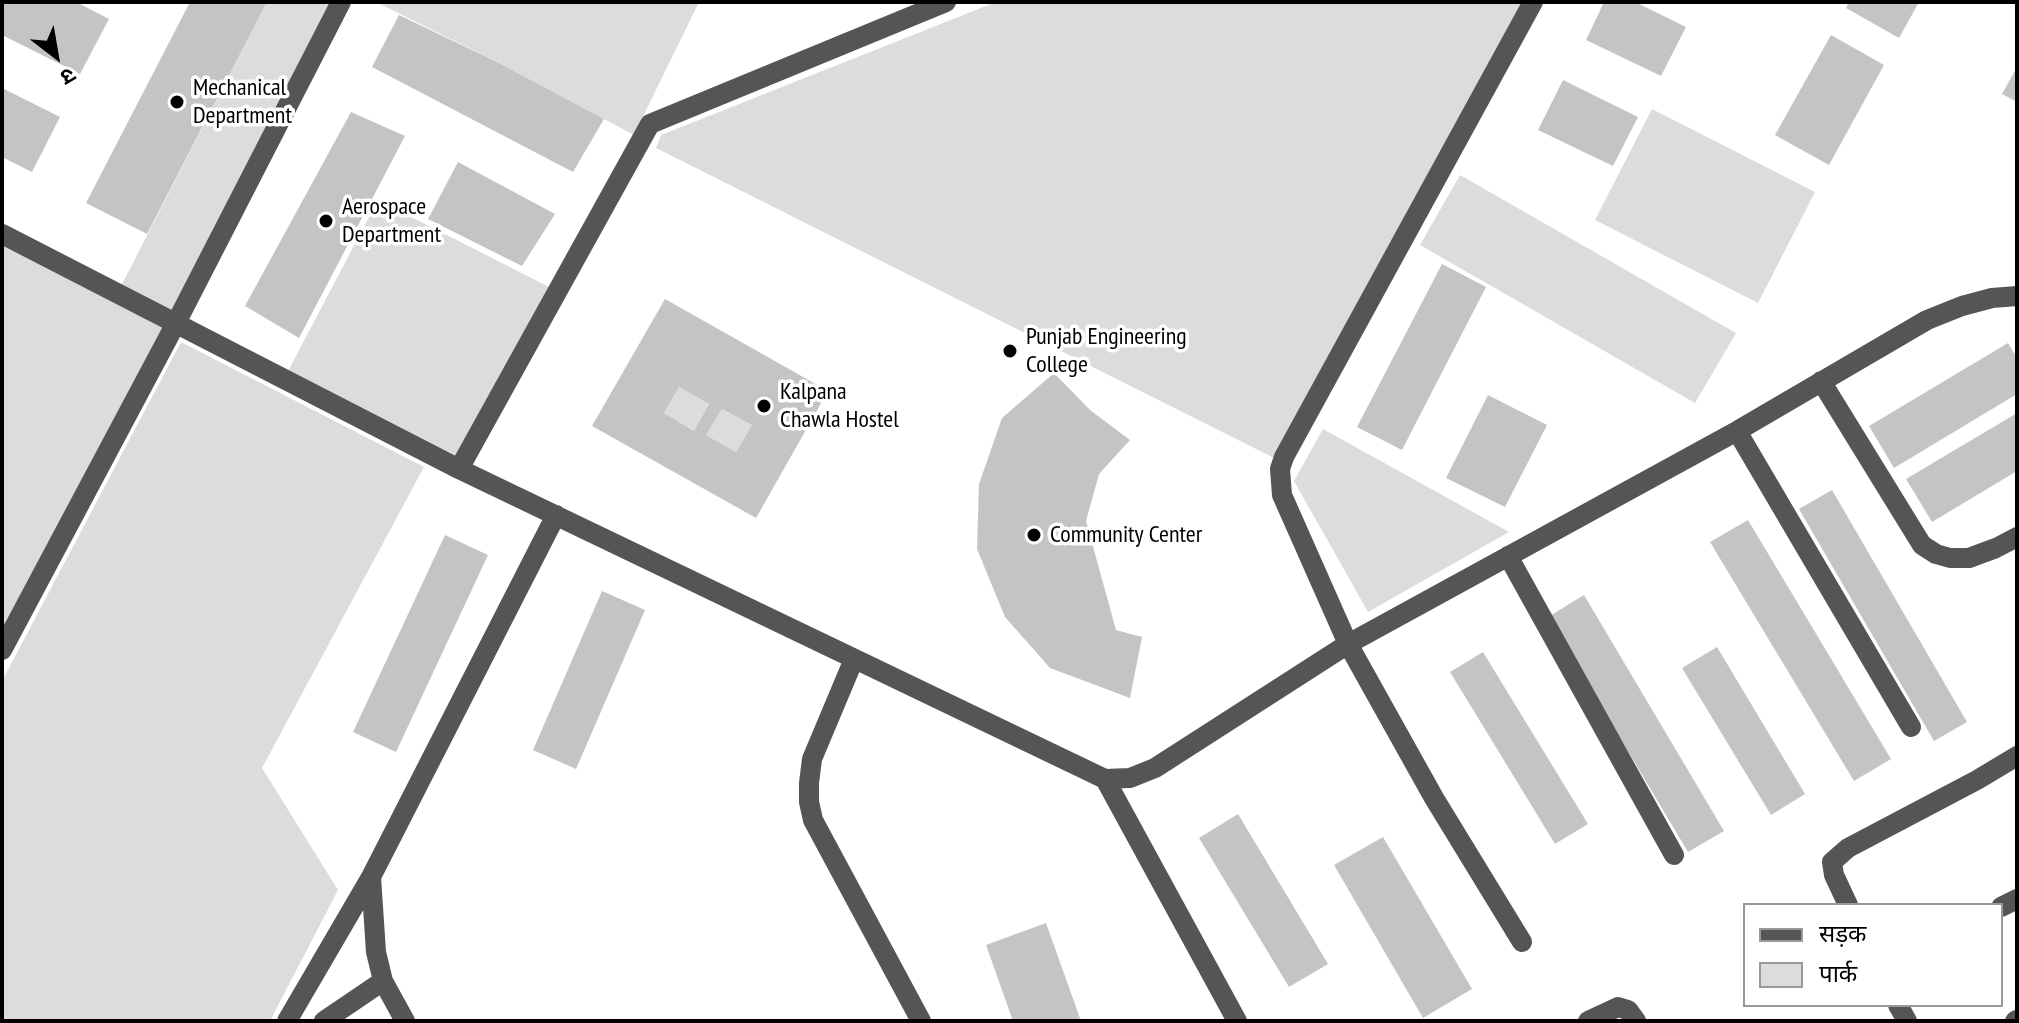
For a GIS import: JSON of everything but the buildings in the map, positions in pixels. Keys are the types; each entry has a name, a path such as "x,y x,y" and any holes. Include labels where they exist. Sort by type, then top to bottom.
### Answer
{"street":[{"path":"2,650 176,323 341,2"},
{"path":"459,469 650,124 946,2"},
{"path":"1522,942 1434,798 1348,644 1282,495 1280,469 1533,2"},
{"path":"2,234 459,469 1105,779 1130,778 1155,768 1348,644 1737,431 1927,320 1962,306 1992,298 2017,296"},
{"path":"1821,381 1922,545 1950,558 1969,558 2017,537"},
{"path":"1737,431 1911,727"},
{"path":"287,1021 371,877 556,515"},
{"path":"1508,556 1674,855"},
{"path":"854,659 812,759 809,802 813,820 921,1021"},
{"path":"1847,903 1834,875 1832,862 1848,848 2017,756"},
{"path":"1105,779 1237,1021"},
{"path":"371,877 376,952 383,981 405,1021"},
{"path":"324,1021 383,981"},
{"path":"1588,1021 1618,1007 1628,1010 1636,1021"}],"green space":[{"path":"267,2 340,2 175,319 119,290"},
{"path":"376,2 699,2 634,135"},
{"path":"996,2 1528,2 1274,458 656,148 661,135"},
{"path":"1652,109 1815,192 1758,303 1595,220"},
{"path":"1460,175 1736,333 1695,403 1420,245"},
{"path":"378,200 551,288 456,463 286,375"},
{"path":"2,242 165,325 2,636"},
{"path":"181,342 424,467 262,768 338,890 270,1021 2,1021 2,681"},
{"path":"679,387 709,404 694,431 664,413"},
{"path":"722,409 752,425 736,452 706,435"},
{"path":"1323,429 1509,532 1368,612 1294,481"}],"place":[{"name":"Mechanical Department","path":"177,102"},
{"name":"Aerospace Department","path":"326,221"},
{"name":"Punjab Engineering College","path":"1010,351"},
{"name":"Kalpana Chawla Hostel","path":"764,406"},
{"name":"Community Center","path":"1034,535"}]}
